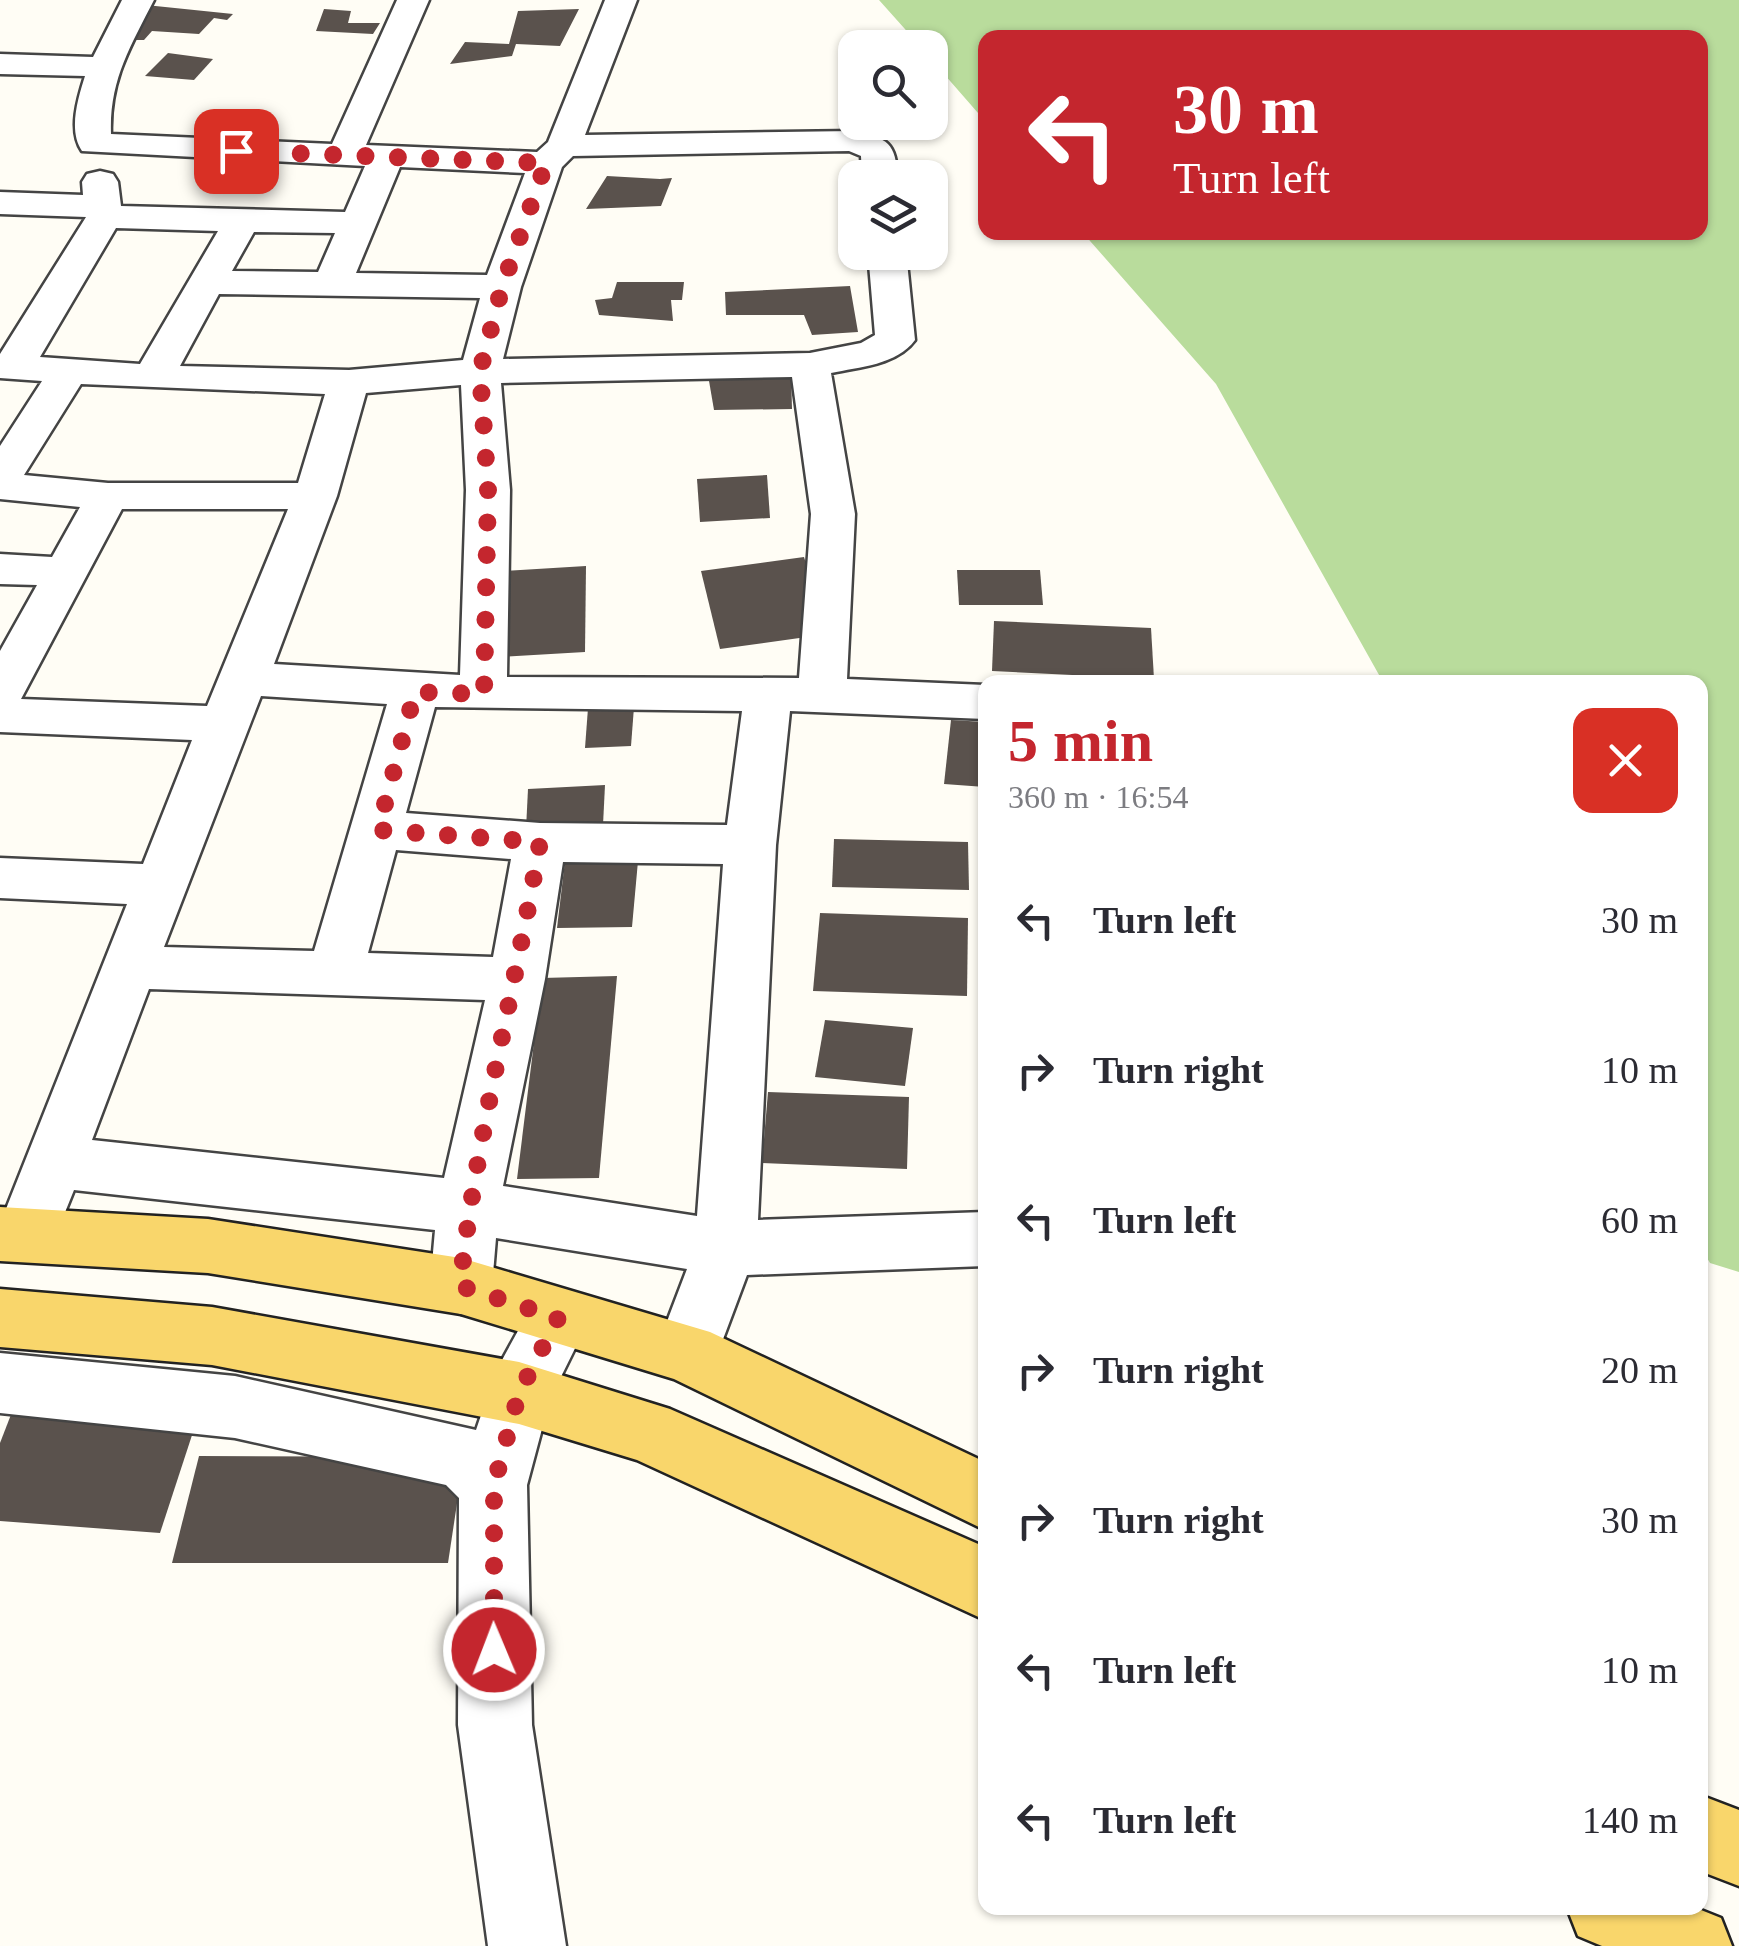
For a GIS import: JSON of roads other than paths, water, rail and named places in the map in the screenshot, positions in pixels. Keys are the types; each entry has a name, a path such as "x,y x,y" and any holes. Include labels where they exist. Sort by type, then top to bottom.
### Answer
{"main road":[{"path":"13,1233 208,1246 460,1286 687,1354 978,1494"},
{"path":"0,1318 212,1336 519,1393 648,1431 978,1581"},
{"path":"1708,1836 1739,1848"},
{"path":"1622,1915 1694,1946"}],"street":[{"path":"138,0 104,68 93,102 94,144 104,212 7,366 153,376 349,382 480,371 810,365 874,352 895,340 889,270"},
{"path":"343,157 412,0"},
{"path":"484,694 488,490 480,371 502,287 621,0"},
{"path":"0,64 104,68"},
{"path":"94,144 386,158 854,140 878,151 879,160"},
{"path":"332,284 386,158"},
{"path":"0,203 356,224"},
{"path":"153,376 242,220"},
{"path":"208,282 502,287"},
{"path":"687,1354 726,1248 750,845 795,695 833,514 810,365"},
{"path":"68,372 0,482 108,496 314,496"},
{"path":"13,1233 55,1162 314,496 349,382"},
{"path":"0,694 108,496"},
{"path":"0,569 66,572"},
{"path":"0,715 415,692 795,695 978,702"},
{"path":"336,971 415,692"},
{"path":"378,830 540,842 750,845"},
{"path":"460,1286 468,1207 517,979 540,842"},
{"path":"0,878 161,885"},
{"path":"129,967 517,979"},
{"path":"55,1162 468,1207 726,1248 978,1239"},
{"path":"527,1946 496,1724 494,1485 519,1393 558,1318"},
{"path":"0,1383 235,1408 464,1456 494,1485"}]}
